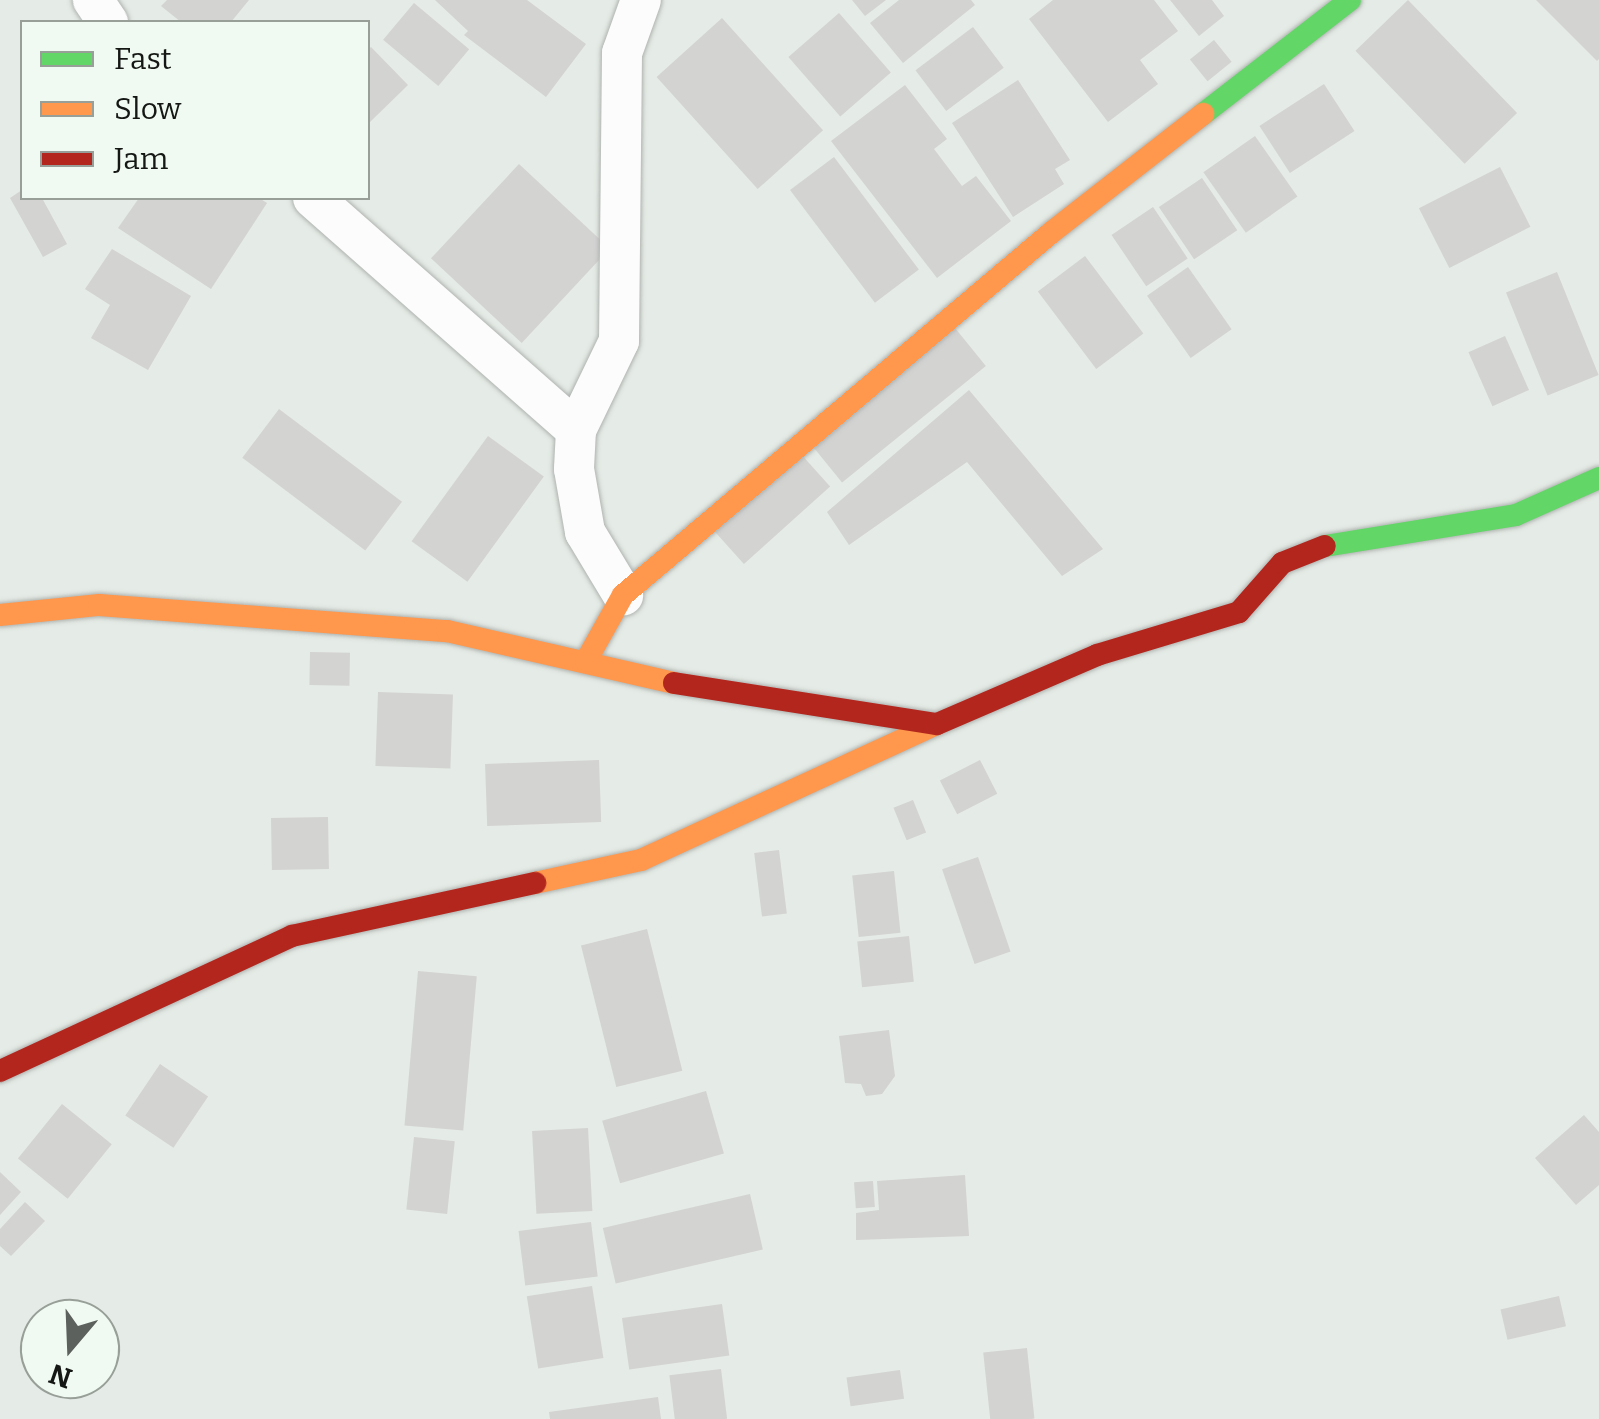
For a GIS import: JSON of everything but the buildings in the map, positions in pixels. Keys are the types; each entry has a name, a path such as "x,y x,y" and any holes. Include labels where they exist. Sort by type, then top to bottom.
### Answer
{"street":[{"path":"622,595 585,532 574,469 576,430 619,341 622,53 641,0"},
{"path":"586,661 622,595 1052,232 1350,0"},
{"path":"315,200 576,430"},
{"path":"0,1071 292,936 641,860 1097,655 1239,612 1282,563 1306,549 1516,515 1599,478"},
{"path":"0,615 99,604 447,631 766,702 937,724"}],"traffic: fast":[{"path":"1203,114 1350,0"},
{"path":"1325,546 1516,515 1599,478"}],"traffic: slow":[{"path":"586,661 623,595 1052,232 1203,114"},
{"path":"0,615 99,605 447,631 674,683"},
{"path":"535,883 641,860 937,724"}],"traffic: jam":[{"path":"674,683 937,724 1097,655 1239,612 1282,563 1325,546"},
{"path":"0,1071 292,936 535,883"}]}
